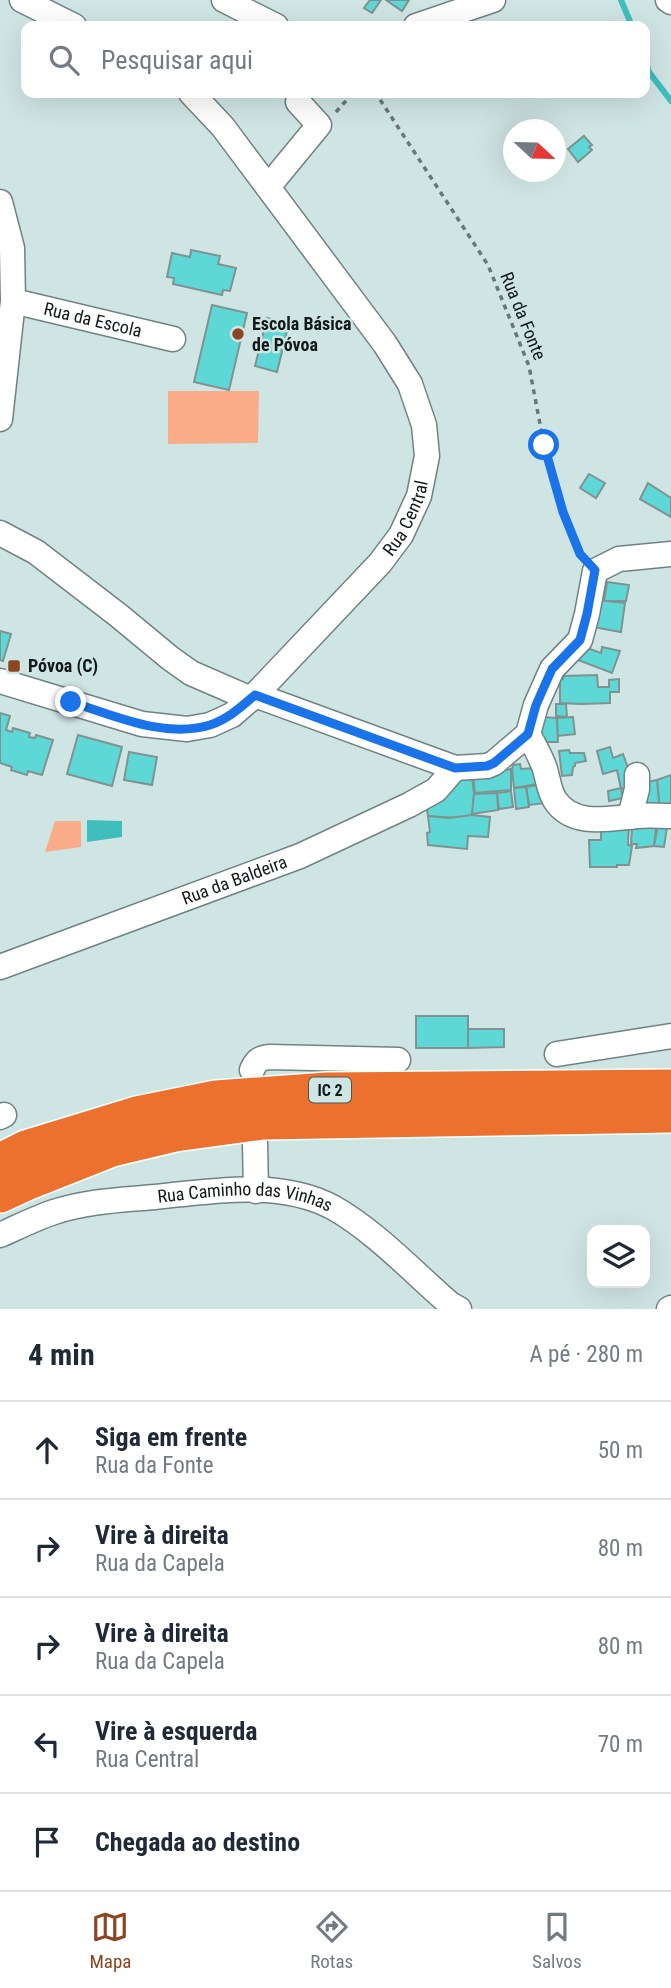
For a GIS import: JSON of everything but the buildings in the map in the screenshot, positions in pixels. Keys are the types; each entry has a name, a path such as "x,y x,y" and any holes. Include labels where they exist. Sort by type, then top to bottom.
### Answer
{"highway":[{"name":"IC 2","path":"0,1161 26,1148 136,1114 216,1098 327,1090 671,1087"},
{"name":"IC 2","path":"0,1195 112,1149 175,1134 263,1122 671,1115"}],"street":[{"path":"22,0 64,21"},
{"path":"224,0 265,21"},
{"path":"431,21 493,0"},
{"name":"Rua Central","path":"0,681 142,724 187,729 210,725 232,715 253,697 380,563 401,534 419,496 427,456 424,425 410,384 385,344 268,187 223,127 196,98"},
{"path":"268,187 319,125 298,102"},
{"path":"0,202 12,248 13,301 0,419"},
{"name":"Rua da Escola","path":"13,301 173,339"},
{"path":"0,533 36,552 191,673 455,768 494,763 528,734 536,705 552,669 580,640 595,570 619,559 671,554"},
{"path":"528,734 541,759 557,804 577,817 591,820 671,816"},
{"path":"494,763 541,759"},
{"name":"Rua da Baldeira","path":"0,968 300,856 436,790 455,768"},
{"path":"630,817 637,789 637,775"},
{"path":"557,1054 671,1036"},
{"path":"252,1070 261,1058 270,1057 398,1060"},
{"path":"255,1143 256,1191"},
{"name":"Rua Caminho das Vinhas","path":"0,1235 53,1212 89,1203 225,1190 301,1195 332,1207 360,1225 459,1309"}],"path":[{"path":"334,113 348,98"},
{"name":"Rua da Fonte","path":"379,98 488,265 529,366 544,445 563,512 580,554 595,570"}],"shaded area":[{"path":"168,391 259,391 258,443 168,444"},
{"path":"55,821 81,821 81,847 45,852"}],"water":[{"path":"87,820 122,821 122,837 87,842"}],"waterway":[{"path":"621,0 630,21"},
{"path":"650,73 671,101"}],"place":[{"name":"Escola Básica de Póvoa","path":"238,334"},
{"name":"Póvoa (C)","path":"14,666"}],"route":[{"path":"71,702 142,724 187,729 210,725 232,715 255,695 455,768 494,763 528,734 536,705 552,669 580,640 595,570 580,554 563,512 544,445"}]}
